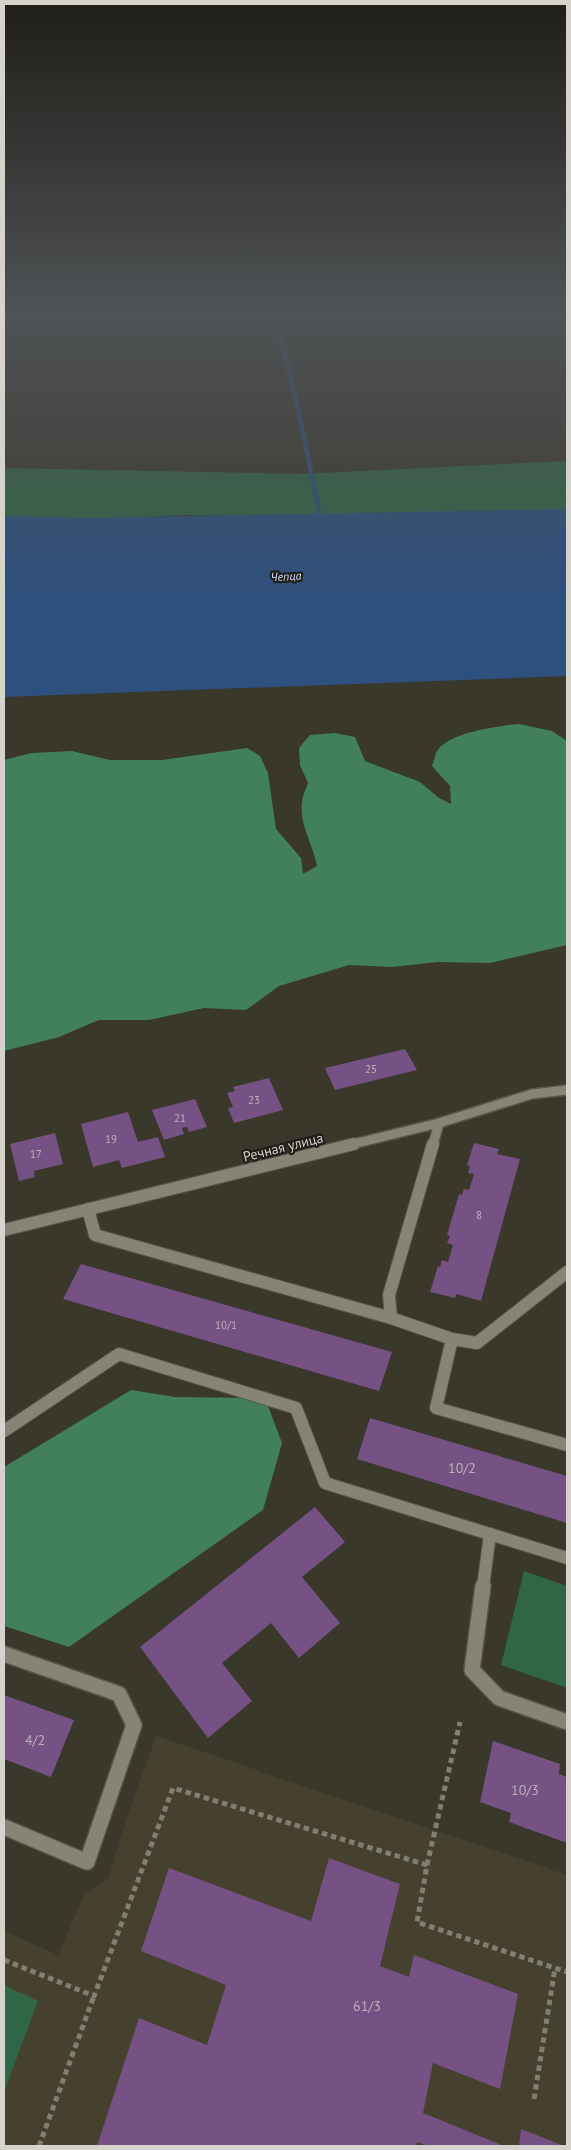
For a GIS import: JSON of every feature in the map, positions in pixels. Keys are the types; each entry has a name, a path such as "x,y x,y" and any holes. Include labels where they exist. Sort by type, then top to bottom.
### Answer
{"street":[{"name":"Речная улица","path":"4,1230 439,1123 532,1094 567,1090"},
{"path":"391,1318 389,1295 439,1123"},
{"path":"88,1209 95,1235 391,1318 452,1339 477,1343 567,1272"},
{"path":"452,1339 436,1408 567,1445"},
{"path":"4,1431 119,1354 296,1408 325,1483 567,1558"},
{"path":"490,1534 472,1670 499,1698 567,1722"},
{"path":"4,1654 119,1694 134,1724 87,1862 4,1827"}],"path":[{"path":"460,1722 427,1866 417,1922 567,1972"},
{"path":"39,2146 173,1788 427,1866"},
{"path":"4,1960 94,1996"},
{"path":"534,2100 555,1968"}],"shaded area":[{"path":"156,1736 567,1875 567,2146 4,2146 4,1931 58,1955 84,1895 108,1879 122,1832"}],"green space":[{"path":"567,461 567,512 320,518 187,515 54,521 4,520 4,468 300,474"},
{"path":"519,724 552,731 567,741 567,945 490,963 438,962 392,967 349,965 279,986 246,1010 204,1008 149,1020 99,1020 59,1037 4,1051 4,760 31,753 72,751 110,760 162,760 247,748 260,756 268,773 276,829 301,858 303,874 317,866 304,826 302,811 303,798 308,783 300,765 299,748 310,735 335,733 355,737 365,761 420,782 439,798 451,804 450,786 432,766 437,751 443,744 452,739 475,731"},
{"path":"131,1390 175,1397 265,1398 282,1443 263,1510 69,1647 4,1626 4,1467"},
{"path":"524,1571 567,1586 567,1688 501,1665"},
{"path":"4,1985 38,2001 4,2092"}],"water":[{"name":"Чепца","path":"567,509 567,676 4,697 4,516 90,518"}],"building":[{"path":"405,1049 417,1070 335,1090 325,1068"},
{"path":"269,1078 283,1110 234,1123 228,1108 233,1107 227,1093 235,1091 233,1087"},
{"path":"195,1099 207,1127 189,1132 187,1127 182,1128 184,1134 164,1140 152,1110"},
{"path":"128,1112 138,1142 158,1137 165,1157 122,1168 119,1160 93,1167 81,1124"},
{"path":"55,1133 63,1164 34,1171 35,1177 19,1181 10,1144"},
{"path":"474,1143 499,1149 497,1154 520,1159 481,1301 456,1294 455,1298 430,1292 438,1266 440,1267 442,1260 448,1262 453,1245 447,1243 450,1236 447,1235 459,1194 462,1195 464,1189 469,1190 474,1174 468,1173 470,1166 467,1165"},
{"path":"81,1264 392,1352 379,1391 63,1299"},
{"path":"370,1418 567,1476 567,1523 357,1459"},
{"path":"315,1507 345,1542 302,1577 340,1623 299,1658 271,1623 222,1663 252,1701 208,1738 140,1647"},
{"path":"4,1695 74,1720 51,1777 4,1759"},
{"path":"493,1741 560,1764 559,1774 567,1777 567,1843 509,1822 511,1813 480,1802"},
{"path":"329,1858 400,1884 380,1966 409,1977 414,1955 518,1994 500,2089 433,2063 423,2113 504,2146 428,2146 417,2142 416,2146 97,2146 139,2018 207,2045 226,1985 141,1951 169,1868 311,1921"},
{"path":"521,2129 564,2146 519,2146"}],"waterway":[{"path":"299,412 320,516"}]}
